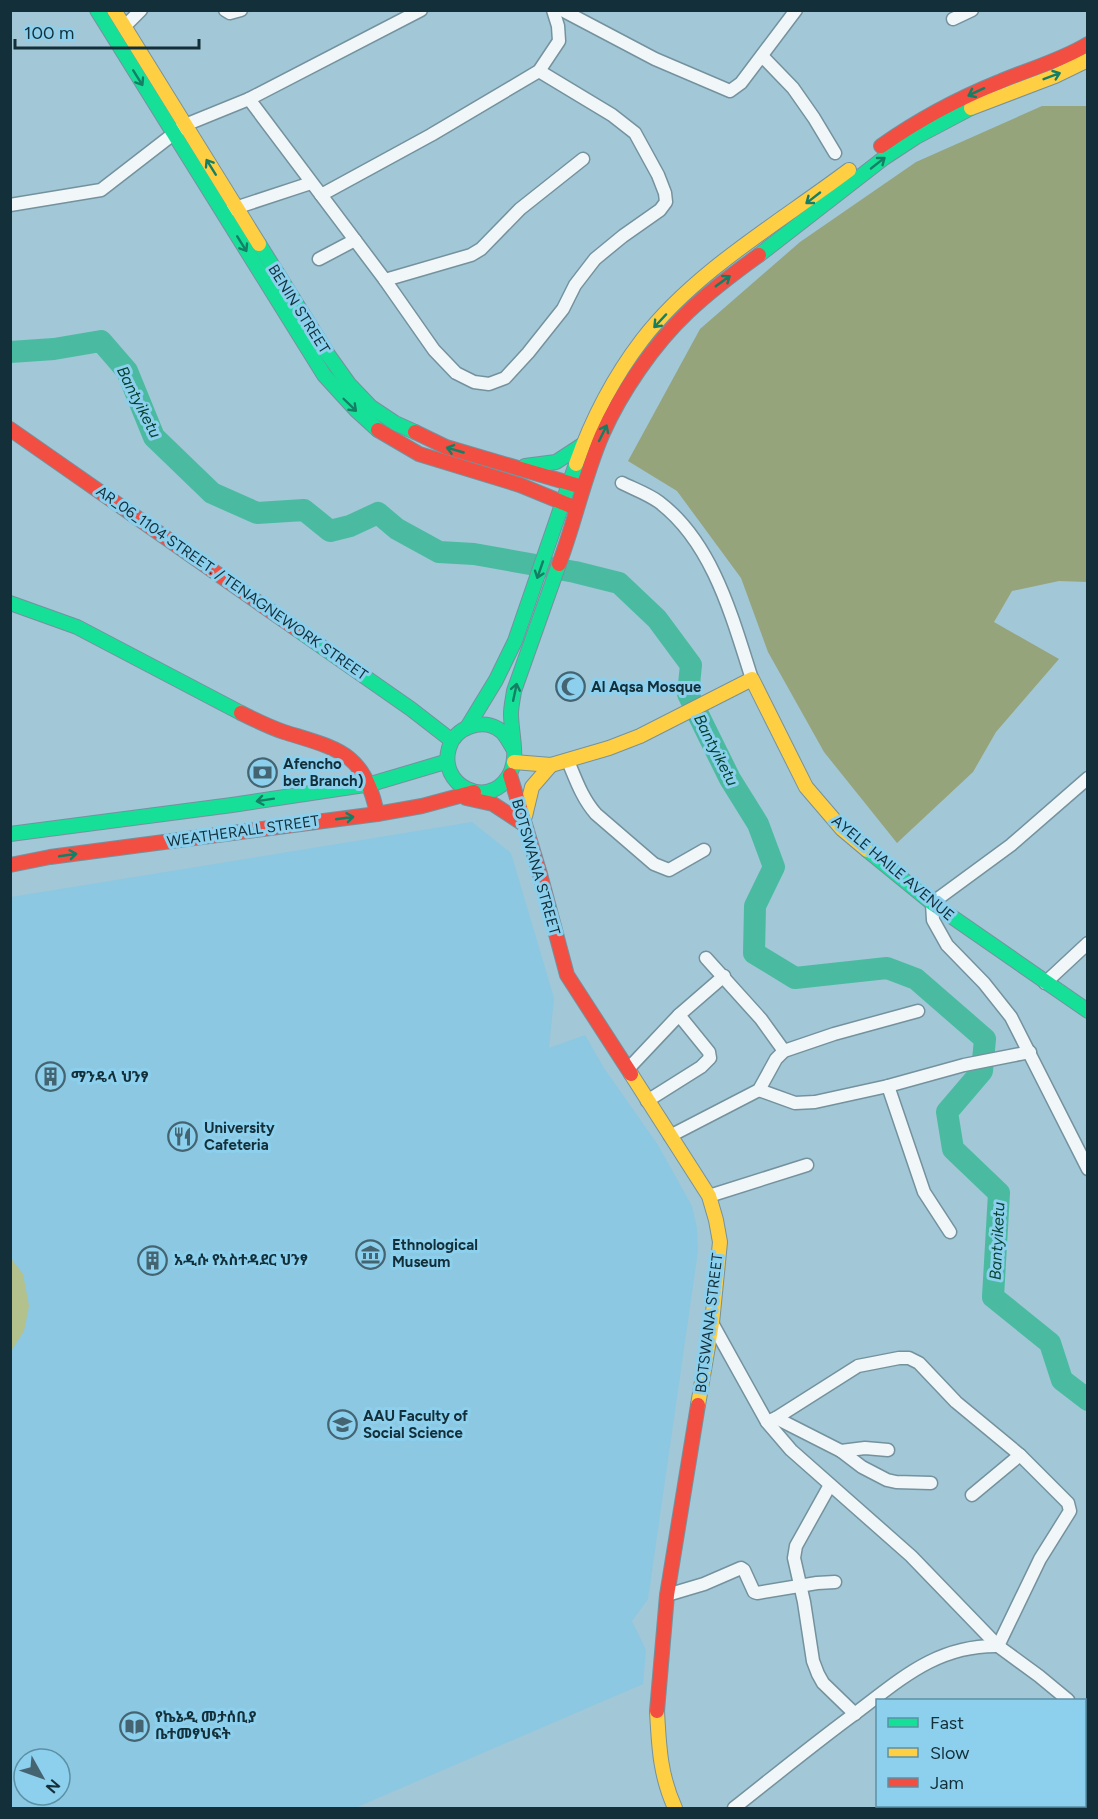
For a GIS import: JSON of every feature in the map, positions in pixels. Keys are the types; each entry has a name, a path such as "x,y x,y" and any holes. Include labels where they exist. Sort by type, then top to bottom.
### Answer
{"main road":[{"name":"BENIN STREET","path":"97,10 173,134 230,211 349,384 371,407 395,423 446,447 584,488"},
{"name":"BENIN STREET","path":"114,10 185,125 230,211 324,375 344,399 372,426 396,442 419,453 520,485 576,508"},
{"path":"468,726 496,680 529,603 549,521 561,503 582,445 605,395 622,367 654,327 675,305 725,261 912,131 979,90 1042,67 1088,44"},
{"path":"513,763 509,739 501,730 479,723 458,732 451,740 445,762 455,782 474,792 495,789 513,763 511,712 514,690 567,544 576,508 598,444 620,400 660,342 686,313 713,289 793,230 884,158 912,131 1055,76 1088,60"},
{"name":"AR_06_1104 STREET. / TENAGNEWORK STREET","path":"10,429 365,676 451,740"},
{"path":"512,465 542,466 560,462 582,445"},
{"path":"520,485 549,521"},
{"path":"10,603 47,614 87,632 149,662 213,699 267,726 344,753 357,765 370,784 377,814"},
{"path":"513,763 551,765 640,736 752,679"},
{"name":"AYELE HAILE AVENUE","path":"752,679 806,787 849,835 932,903 1088,1011"},
{"path":"10,834 232,805 370,784 445,762"},
{"name":"BOTSWANA STREET","path":"513,763 525,825 567,975 709,1196 720,1242 712,1323 667,1595 657,1711 660,1765 675,1809"},
{"path":"459,796 493,804 525,825 527,800 531,788 537,777 551,765"},
{"name":"WEATHERALL STREET","path":"10,865 50,857 377,814 422,806 474,792"}],"street":[{"path":"124,27 141,10"},
{"path":"225,10 231,13 241,10"},
{"path":"10,205 101,190 185,125 249,99 421,10"},
{"path":"321,195 431,135 539,71 559,41 558,26 553,10"},
{"path":"562,10 655,59 729,91 741,83 796,10"},
{"path":"953,19 972,10"},
{"path":"762,56 793,88 835,153"},
{"path":"249,99 385,280 434,350 456,373 474,382 489,384 505,378 528,353 563,309 575,285 595,259 660,210 666,202 665,193 654,167 635,133 612,115 539,71"},
{"path":"385,280 471,255 481,249 520,209 583,159"},
{"path":"230,211 311,183"},
{"path":"320,260 355,240"},
{"path":"622,483 657,500 687,529 711,568 731,615 752,679"},
{"path":"568,761 581,794 596,814 654,864 669,870 704,850"},
{"path":"1088,778 1011,845 932,903 933,920 947,945 984,983 1011,1017 1088,1169"},
{"path":"1045,983 1088,943"},
{"path":"706,958 761,1019 784,1051"},
{"path":"628,1069 679,1015 724,976"},
{"path":"670,1136 759,1090 776,1059 784,1051 834,1034 918,1011"},
{"path":"647,1101 702,1067 710,1058 709,1052 679,1015"},
{"path":"759,1090 795,1103 815,1102 888,1086 1001,1056 1030,1052"},
{"path":"888,1086 924,1192 950,1232"},
{"path":"709,1196 807,1165"},
{"path":"712,1323 791,1450 911,1556 998,1646 1040,1676 1066,1699"},
{"path":"771,1420 858,1366 909,1358 919,1363 956,1402 1020,1455 1068,1503 1070,1511 1040,1559 998,1646"},
{"path":"771,1420 841,1451 862,1467 887,1480 931,1483"},
{"path":"841,1451 865,1448 888,1450"},
{"path":"972,1495 1020,1455"},
{"path":"830,1485 796,1546 794,1558 804,1602 813,1661 818,1674 855,1714"},
{"path":"667,1595 704,1584 741,1568 754,1592 757,1593 835,1582"},
{"path":"734,1809 894,1682 932,1659 969,1646 998,1646"}],"shaded area":[{"name":"AAU Faculty of Social Science","path":"472,822 511,853 554,998 549,1048 585,1035 604,1068 658,1145 692,1206 697,1228 698,1251 648,1599 632,1621 646,1650 643,1684 355,1808 11,1808 11,897"}],"green space":[{"path":"1042,106 1087,106 1087,582 1059,581 1012,591 994,622 1059,659 996,732 973,772 897,843 824,752 768,652 741,578 677,491 628,461 700,329 800,242 916,162"},
{"path":"10,1257 23,1274 29,1306 24,1331 11,1351"}],"waterway":[{"name":"Bantyiketu","path":"10,352 54,349 101,341 127,371 154,437 212,493 257,513 304,510 330,531 350,526 378,513 397,529 439,552 474,554 575,572 619,583 657,619 691,665 688,694 730,779 758,824 774,867 755,906 754,953 795,978 887,968 916,979 985,1039 982,1071 947,1112 953,1149 999,1193 993,1297 1050,1343 1062,1380 1088,1400"}],"traffic: fast":[{"path":"97,10 324,375 378,430"},
{"path":"759,255 884,158 916,137 971,108"},
{"path":"259,244 349,384 371,407 395,423 415,432"},
{"path":"525,466 556,462 582,445"},
{"path":"468,726 496,680 515,641 576,464"},
{"path":"514,750 506,737 501,731 494,727 470,726 457,735 449,748 448,761 451,773 466,789 488,792 499,787 512,770 514,762 514,754 514,746 511,714 514,691 559,564"},
{"path":"10,603 77,627 241,713"},
{"path":"295,628 411,709 451,740"},
{"path":"10,834 371,784 445,762"},
{"path":"867,850 932,903 1088,1011"}],"traffic: slow":[{"path":"114,10 259,244"},
{"path":"971,108 1055,76 1088,60"},
{"path":"576,464 596,415 613,384 631,354 663,315 713,270 849,170"},
{"path":"514,762 551,765 609,748 640,736 752,679 806,787 842,829 867,850"},
{"path":"525,816 532,787 551,765"},
{"path":"631,1074 709,1196 716,1220 720,1242 712,1323 698,1405"},
{"path":"657,1711 663,1772 675,1808"}],"traffic: jam":[{"path":"881,146 909,127 953,103 1088,44"},
{"path":"559,564 602,435 629,386 675,325 722,282 759,255"},
{"path":"10,429 295,628"},
{"path":"378,430 419,454 520,485 571,506"},
{"path":"415,432 446,447 579,486"},
{"path":"241,713 273,728 320,743 346,756 357,765 365,777 377,814"},
{"path":"510,775 567,975 631,1074"},
{"path":"10,865 50,857 377,814 422,806 474,792"},
{"path":"466,798 493,804 525,825"},
{"path":"657,1711 667,1595 698,1405"}],"place":[{"name":"Al Aqsa Mosque","path":"570,687"},
{"name":"Afencho ber Branch)","path":"262,773"},
{"name":"ማንዴላ ህንፃ","path":"50,1077"},
{"name":"University Cafeteria","path":"183,1137"},
{"name":"Ethnological Museum","path":"371,1254"},
{"name":"አዲሱ የአስተዳደር ህንፃ","path":"153,1260"},
{"name":"AAU Faculty of Social Science","path":"342,1425"},
{"name":"የኬኔዲ መታሰቢያ ቤተመፃህፍት","path":"134,1726"}]}
